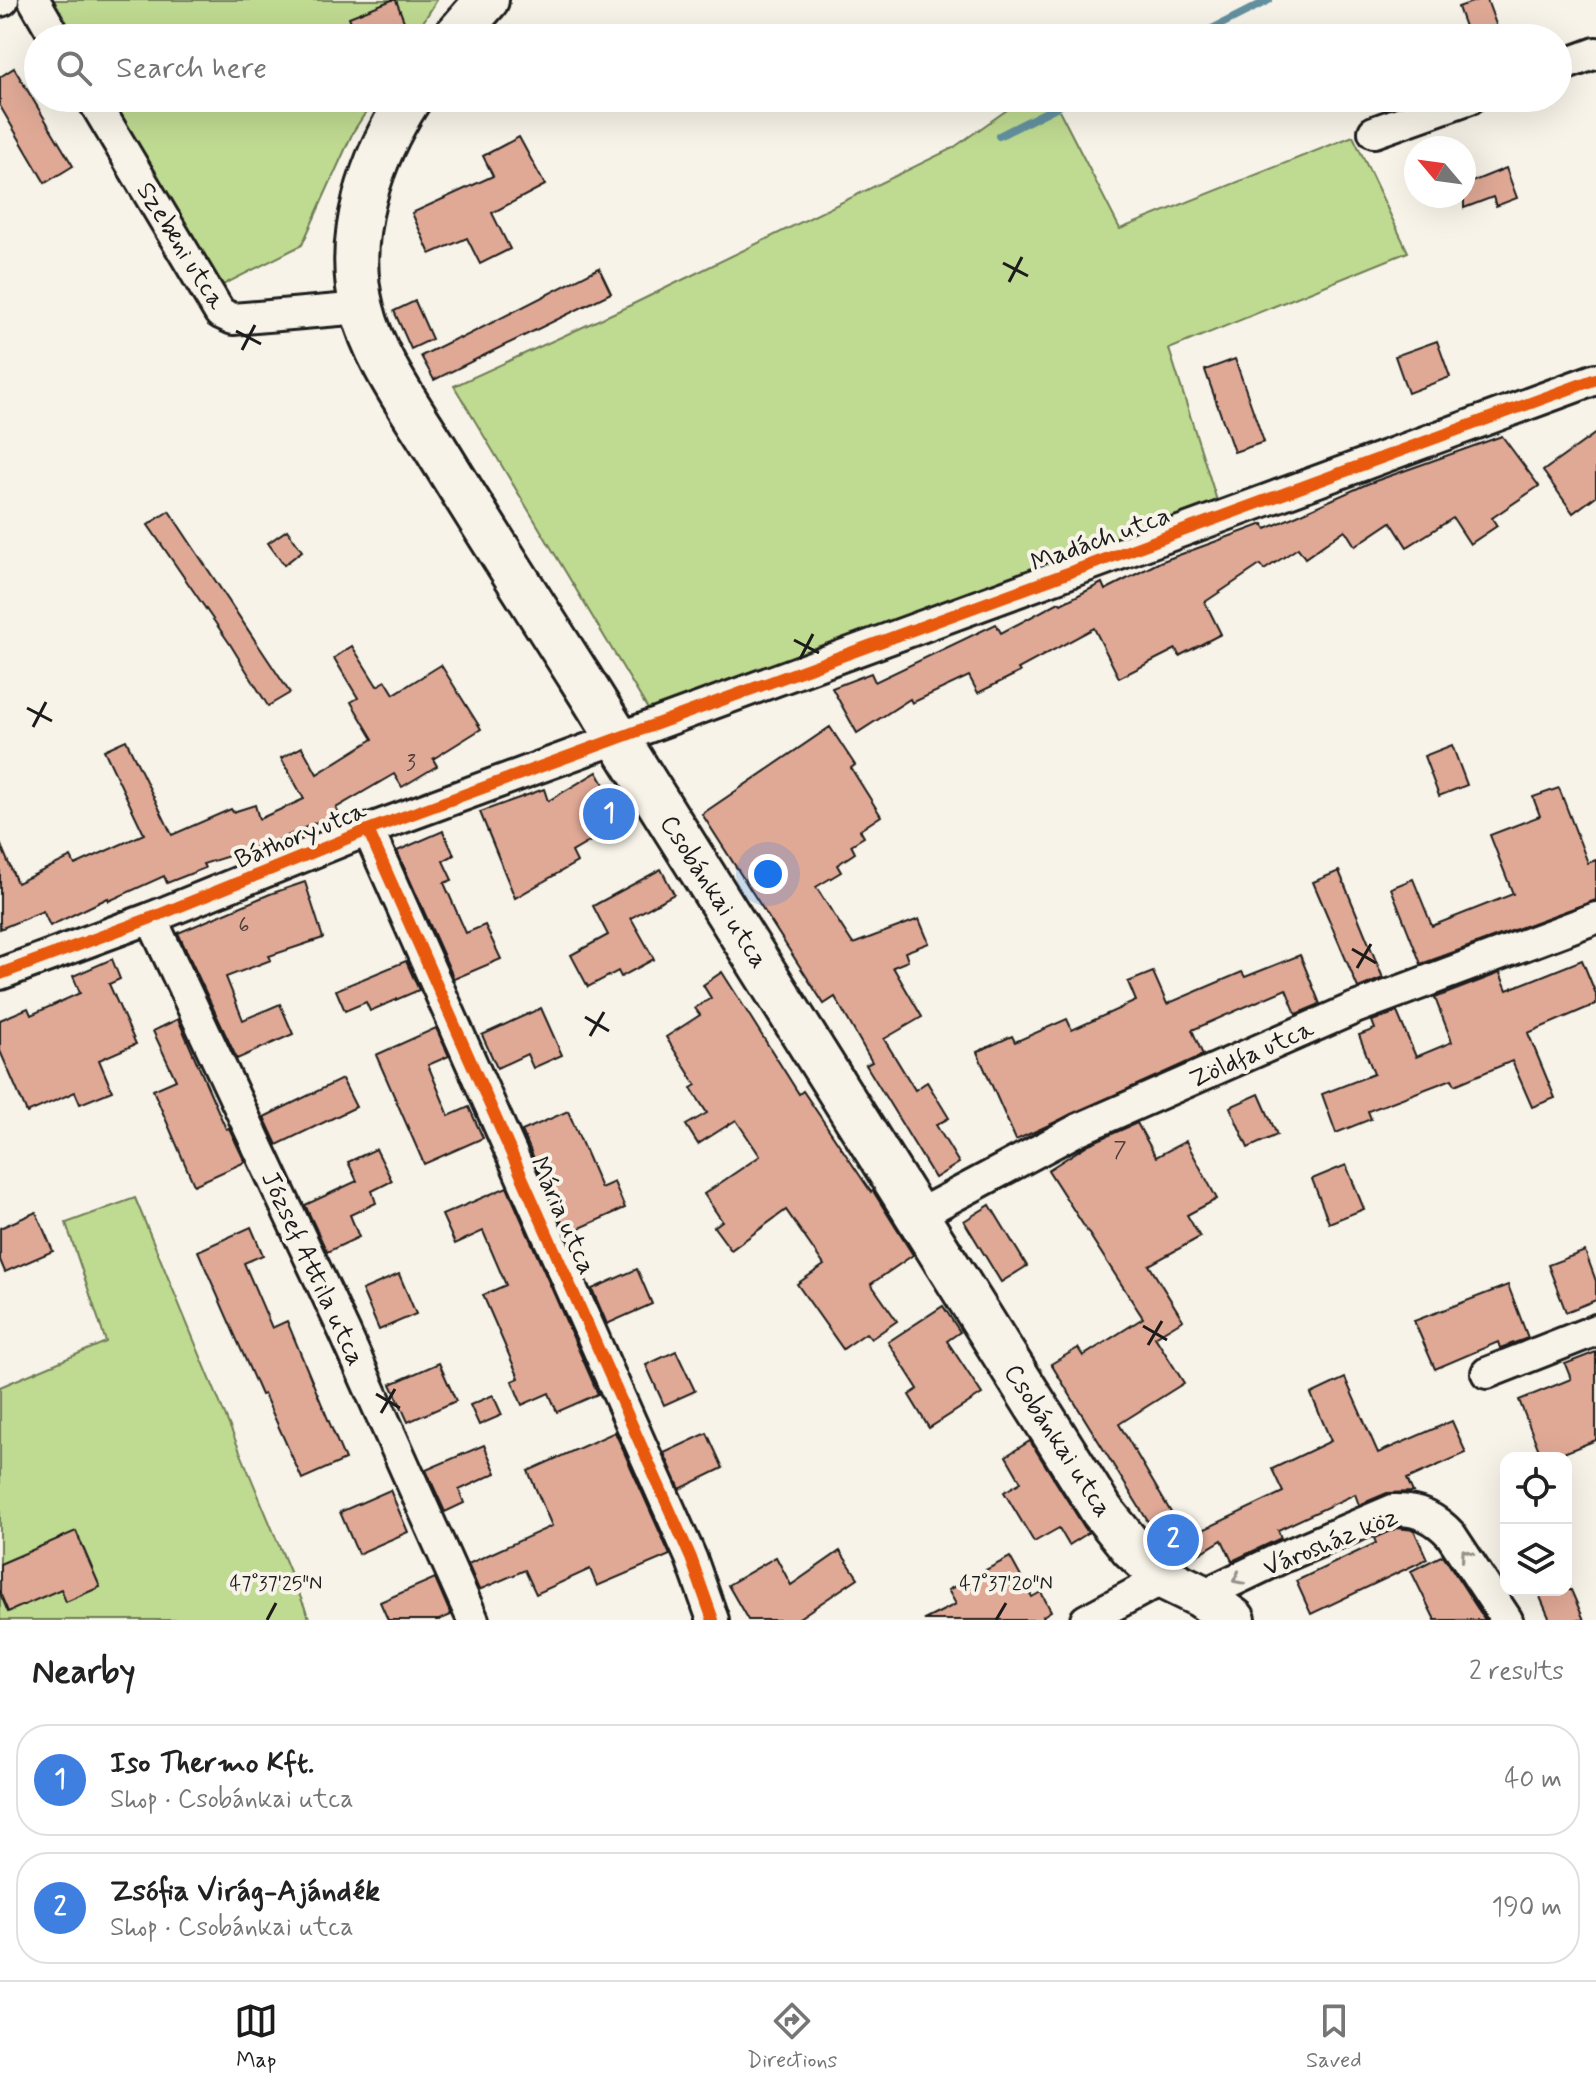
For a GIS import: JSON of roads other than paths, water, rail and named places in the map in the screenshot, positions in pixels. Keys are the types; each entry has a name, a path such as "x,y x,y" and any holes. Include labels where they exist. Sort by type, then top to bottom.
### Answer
{"main road":[{"path":"466,24 487,0"},
{"name":"Csobánkai utca","path":"401,112 372,171 361,217 356,262 362,308 386,366 1102,1511 1132,1548 1164,1578 1218,1608"}],"street":[{"path":"34,0 48,24"},
{"path":"1572,62 1596,53"},
{"name":"Szebeni utca","path":"100,112 220,313 233,319 362,308"},
{"path":"1374,132 1430,112"},
{"name":"Madách utca","path":"618,738 1596,379"},
{"name":"Báthory utca","path":"0,974 151,918 368,830 618,738"},
{"name":"Mária utca","path":"368,830 691,1558 713,1620"},
{"name":"József Attila utca","path":"151,918 345,1333 473,1620"},
{"name":"Zöldfa utca","path":"918,1215 1093,1122 1355,1008 1596,918"},
{"path":"1487,1373 1596,1330"},
{"name":"Városház köz","path":"1218,1608 1366,1521 1393,1510 1409,1510 1441,1524 1451,1535 1507,1620"},
{"path":"1086,1620 1164,1578"}],"waterway":[{"path":"1222,24 1269,0"},
{"path":"999,136 1046,112"}],"place":[{"name":"Iso Thermo Kft.","path":"609,814"},
{"name":"Zsófia Virág-Ajándék","path":"1173,1540"}]}
